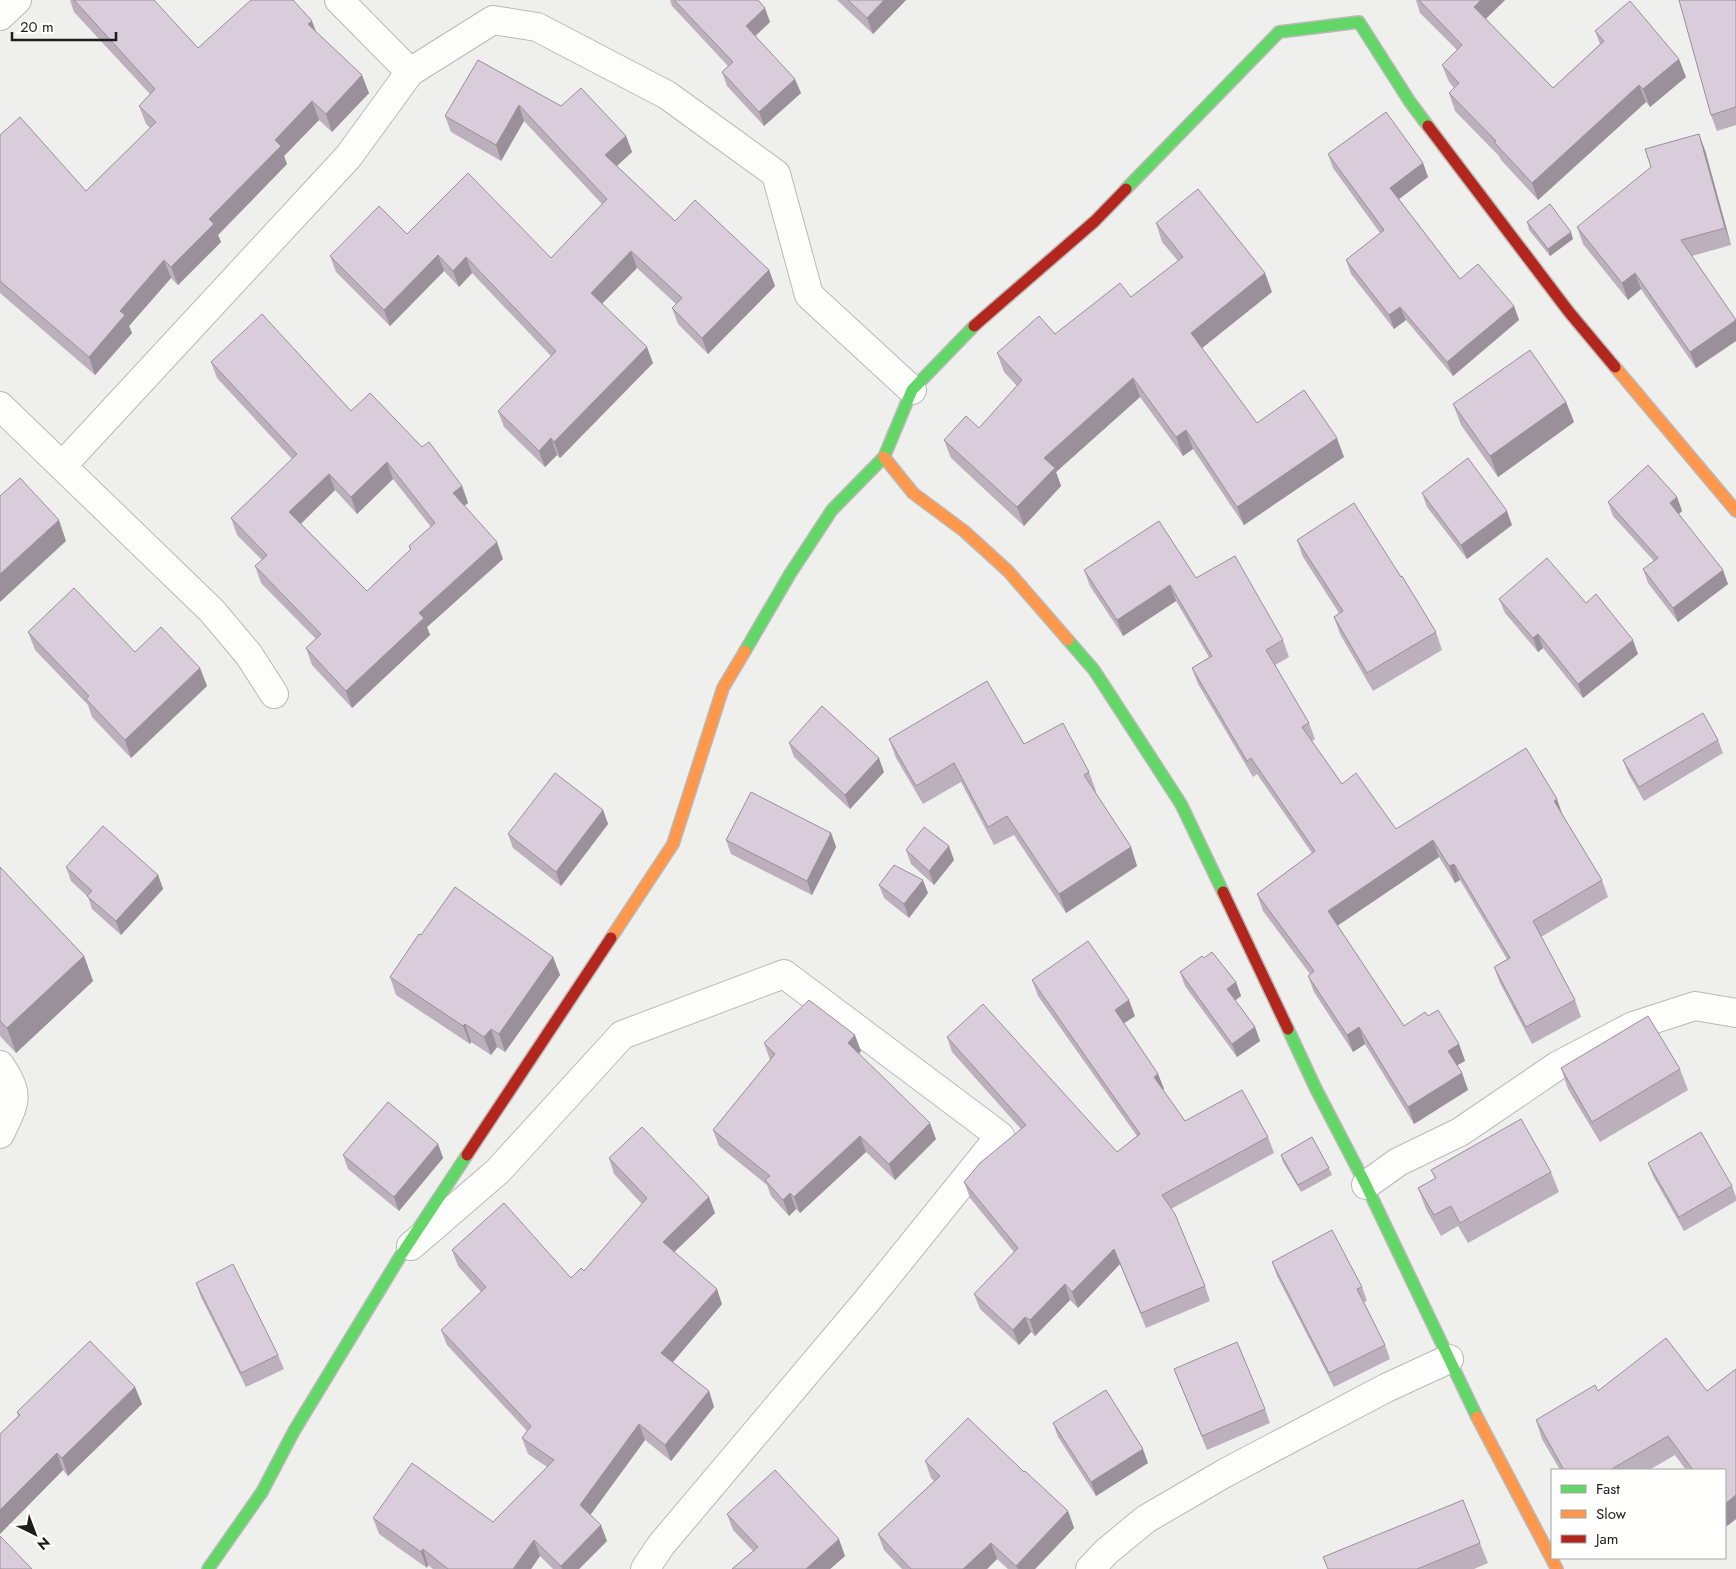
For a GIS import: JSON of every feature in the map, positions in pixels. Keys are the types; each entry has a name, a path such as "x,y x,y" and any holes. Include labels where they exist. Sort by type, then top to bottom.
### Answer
{"street":[{"path":"0,16 17,0"},
{"path":"339,0 410,72"},
{"path":"62,466 348,157 410,72 493,20 537,27 667,96 776,174 809,295 912,390"},
{"path":"208,1569 262,1492 294,1431 401,1255 674,844 723,688 790,574 832,510 884,457 912,390 965,333 1095,221 1279,32 1359,22 1410,102 1569,312 1736,511"},
{"path":"0,406 212,611 249,655 274,694"},
{"path":"884,457 913,493 964,531 1008,571 1094,670 1181,804 1316,1089 1366,1186 1471,1406 1551,1558"},
{"path":"401,1255 498,1171 622,1036 784,974 1000,1136 866,1302 661,1545 645,1569"},
{"path":"1366,1186 1398,1162 1460,1132 1557,1066 1633,1026 1695,1006 1736,1013"},
{"path":"0,1065 11,1082 15,1103 0,1134"},
{"path":"1090,1569 1106,1552 1146,1519 1225,1474 1386,1388 1449,1359"}],"building":[{"path":"74,0 154,0 198,48 251,0 293,0 312,21 308,24 362,75 326,114 312,101 275,140 281,146 209,219 214,224 171,267 164,260 120,311 125,315 89,357 0,281 0,135 20,117 86,191 156,122 139,106 155,89"},
{"path":"674,0 758,0 765,8 746,26 795,79 759,112 722,72 733,62"},
{"path":"848,0 884,0 867,18"},
{"path":"1419,0 1481,0 1474,7 1553,88 1604,41 1595,31 1630,1 1679,59 1643,89 1639,85 1532,183 1494,142 1496,141 1449,93 1459,83 1442,65 1462,45"},
{"path":"1679,0 1736,0 1736,107 1711,115"},
{"path":"478,60 561,106 581,88 626,136 605,155 675,221 695,200 769,270 702,338 672,308 682,298 631,251 591,293 647,347 554,442 551,438 539,451 498,411 556,351 466,257 453,271 438,255 384,310 330,256 379,206 407,234 468,173 551,258 607,199 519,105 496,145 445,116"},
{"path":"1386,112 1423,163 1390,188 1460,279 1478,264 1514,306 1447,362 1400,307 1389,315 1346,260 1384,230 1328,154"},
{"path":"1699,134 1725,228 1681,240 1736,320 1690,352 1635,273 1622,283 1577,227 1651,167 1645,149"},
{"path":"1198,189 1265,273 1191,333 1257,423 1304,390 1337,438 1237,507 1186,430 1176,437 1133,378 1044,458 1055,468 1017,507 944,440 966,416 979,428 1022,380 997,353 1039,316 1055,334 1120,283 1131,297 1183,257 1156,223"},
{"path":"1550,204 1571,232 1548,249 1527,222"},
{"path":"262,314 351,411 370,393 422,447 429,442 462,486 453,493 497,542 419,613 424,618 346,691 306,648 321,634 255,566 267,555 231,518 297,454 211,362","holes":["387,462 435,523 409,546 411,549 367,591 289,512 329,474 351,497"]},
{"path":"1530,350 1566,402 1490,456 1453,404"},
{"path":"1468,458 1507,511 1461,545 1422,493"},
{"path":"1648,465 1677,497 1670,503 1723,570 1673,608 1643,569 1658,558 1608,502"},
{"path":"20,478 59,520 0,574 0,496"},
{"path":"1354,503 1436,632 1367,673 1334,617 1343,611 1297,540"},
{"path":"1159,521 1196,578 1235,556 1283,640 1266,650 1309,723 1302,727 1342,784 1356,773 1396,829 1526,748 1557,799 1554,801 1602,880 1533,921 1575,1000 1526,1027 1494,967 1510,958 1454,864 1449,866 1433,840 1328,911 1404,1026 1425,1012 1428,1016 1438,1010 1459,1044 1448,1051 1462,1073 1408,1107 1359,1027 1347,1035 1308,976 1314,971 1257,894 1315,851 1251,758 1247,761 1192,668 1212,656 1170,585 1117,620 1084,570"},
{"path":"1547,558 1586,603 1596,594 1633,640 1578,684 1538,634 1533,638 1499,599"},
{"path":"74,588 135,652 161,627 200,668 125,740 86,699 89,696 28,632"},
{"path":"987,681 1024,744 1063,723 1089,772 1084,775 1131,847 1059,894 1007,816 988,827 954,763 916,786 889,739"},
{"path":"822,706 879,758 845,795 789,743"},
{"path":"1703,713 1718,740 1639,787 1623,760"},
{"path":"555,773 603,810 556,872 508,834"},
{"path":"751,792 831,833 807,881 726,840"},
{"path":"103,826 158,875 116,921 87,896 92,891 66,867"},
{"path":"924,827 949,846 929,871 906,850"},
{"path":"894,865 923,880 904,904 879,885"},
{"path":"0,867 84,956 7,1028 0,1021"},
{"path":"455,887 553,957 499,1034 491,1029 484,1037 465,1024 463,1026 390,977 419,934 421,935"},
{"path":"1088,941 1129,1000 1115,1010 1158,1074 1154,1077 1185,1121 1242,1090 1268,1137 1162,1195 1175,1214 1205,1286 1141,1313 1114,1249 1072,1292 1065,1284 1030,1320 1025,1317 1013,1330 974,1294 1018,1248 964,1182 980,1163 1026,1125 947,1037 983,1004 1117,1152 1140,1134 1032,980"},
{"path":"1212,952 1236,982 1227,989 1255,1027 1232,1044 1180,972 1202,956 1204,958"},
{"path":"809,1000 855,1035 848,1043 930,1123 889,1164 860,1136 794,1197 790,1193 783,1200 765,1180 770,1176 713,1130 775,1054 764,1043"},
{"path":"1648,1016 1680,1069 1592,1122 1561,1068"},
{"path":"388,1102 438,1144 394,1197 343,1155"},
{"path":"1521,1119 1551,1172 1460,1223 1451,1206 1434,1215 1418,1188 1436,1178 1431,1170"},
{"path":"642,1127 709,1197 663,1242 717,1289 661,1353 709,1391 665,1445 639,1424 580,1505 601,1525 561,1566 534,1540 513,1569 448,1569 423,1549 421,1552 373,1518 412,1463 493,1522 554,1460 522,1438 531,1426 441,1330 486,1287 452,1250 504,1203 571,1278 581,1268 584,1271 647,1198 609,1158"},
{"path":"1701,1132 1732,1186 1679,1217 1648,1163"},
{"path":"1312,1137 1329,1168 1298,1185 1281,1155"},
{"path":"1332,1230 1362,1287 1357,1289 1385,1345 1329,1373 1272,1262"},
{"path":"233,1264 278,1355 241,1373 196,1283"},
{"path":"1666,1338 1707,1391 1736,1369 1736,1495 1726,1503 1726,1469 1692,1469 1668,1436 1612,1469 1563,1469 1536,1420 1595,1385 1598,1391"},
{"path":"90,1341 135,1387 62,1458 57,1453 0,1510 0,1434 20,1415 17,1412"},
{"path":"1237,1342 1265,1409 1202,1436 1174,1369"},
{"path":"1106,1390 1143,1449 1091,1482 1053,1423"},
{"path":"968,1418 1068,1511 1016,1566 991,1543 963,1569 911,1569 878,1534 940,1476 925,1461"},
{"path":"775,1470 839,1539 806,1569 732,1569 758,1547 727,1514"},
{"path":"1463,1500 1480,1543 1417,1569 1328,1569 1323,1557"},
{"path":"0,1536 32,1569 0,1569"}],"traffic: fast":[{"path":"1126,189 1279,32 1359,22 1410,102 1428,126"},
{"path":"745,651 790,574 832,510 884,457 912,390 974,326"},
{"path":"1068,640 1094,670 1181,804 1223,892"},
{"path":"1288,1029 1316,1089 1366,1185 1477,1417"},
{"path":"208,1569 262,1492 294,1431 401,1255 467,1155"}],"traffic: slow":[{"path":"1615,367 1736,511"},
{"path":"884,457 913,493 964,531 1008,571 1068,640"},
{"path":"611,938 673,844 723,688 745,651"},
{"path":"1477,1417 1551,1558"},
{"path":"1552,1559 1557,1569"}],"traffic: jam":[{"path":"1428,126 1569,312 1615,367"},
{"path":"974,326 1095,221 1126,189"},
{"path":"1223,892 1288,1029"},
{"path":"467,1155 611,938"}]}
